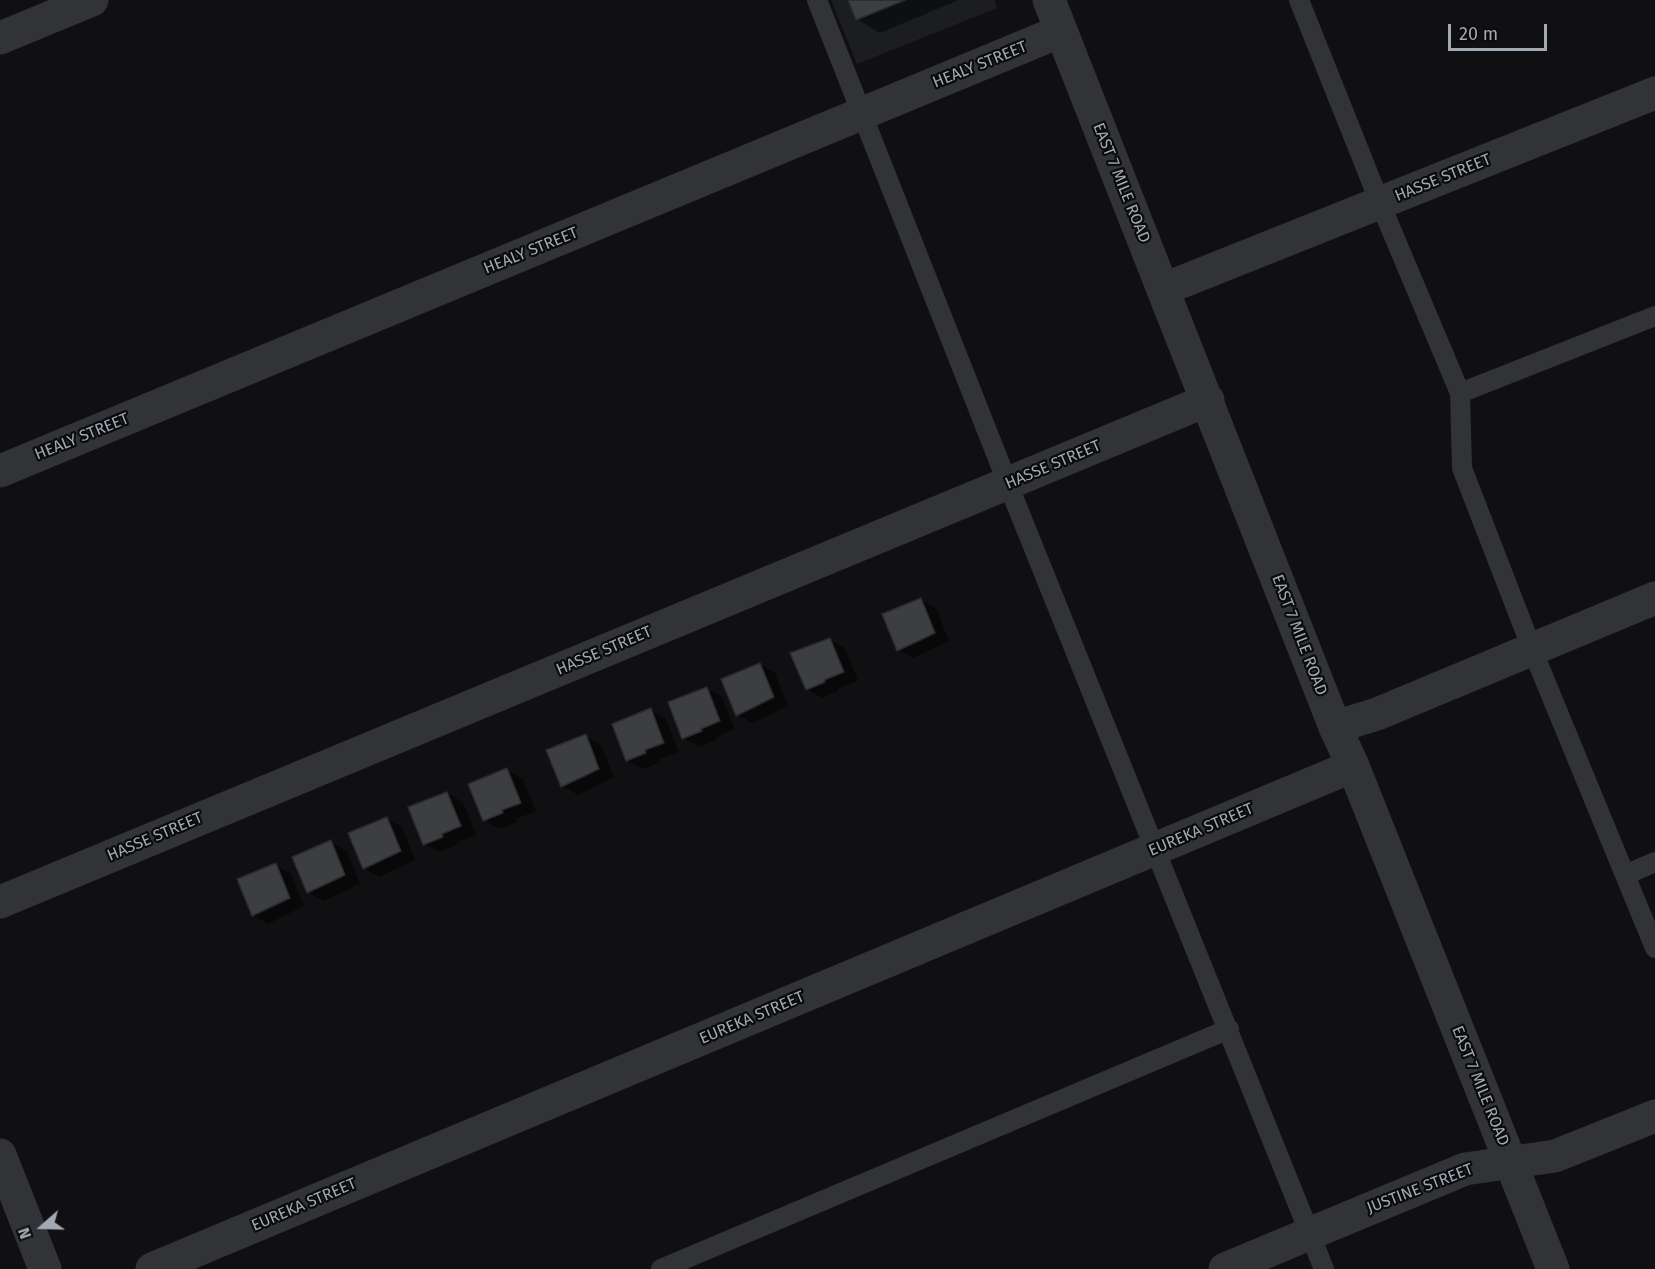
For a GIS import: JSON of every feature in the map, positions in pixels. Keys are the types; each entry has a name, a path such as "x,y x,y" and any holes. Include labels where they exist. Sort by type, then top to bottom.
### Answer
{"street":[{"path":"0,38 92,0"},
{"name":"EAST 7 MILE ROAD","path":"1049,0 1335,727 1353,766 1553,1269"},
{"name":"HEALY STREET","path":"0,471 1061,31"},
{"name":"HASSE STREET","path":"1164,289 1655,93"},
{"name":"HASSE STREET","path":"0,902 1208,400"},
{"path":"1335,727 1377,714 1655,598"},
{"name":"EUREKA STREET","path":"152,1269 1353,766"},
{"name":"JUSTINE STREET","path":"1225,1269 1465,1169 1555,1156 1655,1116"},
{"path":"0,1155 45,1269"}],"lane":[{"path":"817,0 1008,484 1324,1269"},
{"path":"1299,0 1380,203 1460,393 1462,468 1532,649 1655,948"},
{"path":"1460,393 1655,316"},
{"path":"1625,875 1655,862"},
{"path":"662,1269 1229,1029"}],"shaded area":[{"path":"831,0 994,0 997,8 857,64"}],"building":[{"path":"848,0 905,0 856,20"},
{"path":"921,598 935,633 897,651 882,614"},
{"path":"830,638 844,672 806,690 790,653"},
{"path":"760,663 774,697 736,716 721,679"},
{"path":"707,687 720,721 682,739 668,702"},
{"path":"651,708 664,743 645,750 646,753 626,761 612,724"},
{"path":"586,734 599,769 561,787 546,750"},
{"path":"507,768 521,803 502,810 503,813 483,821 468,784"},
{"path":"447,792 461,826 423,845 408,807"},
{"path":"387,817 401,851 363,869 348,833"},
{"path":"331,840 345,875 307,893 292,857"},
{"path":"276,863 290,898 252,916 237,879"}]}
